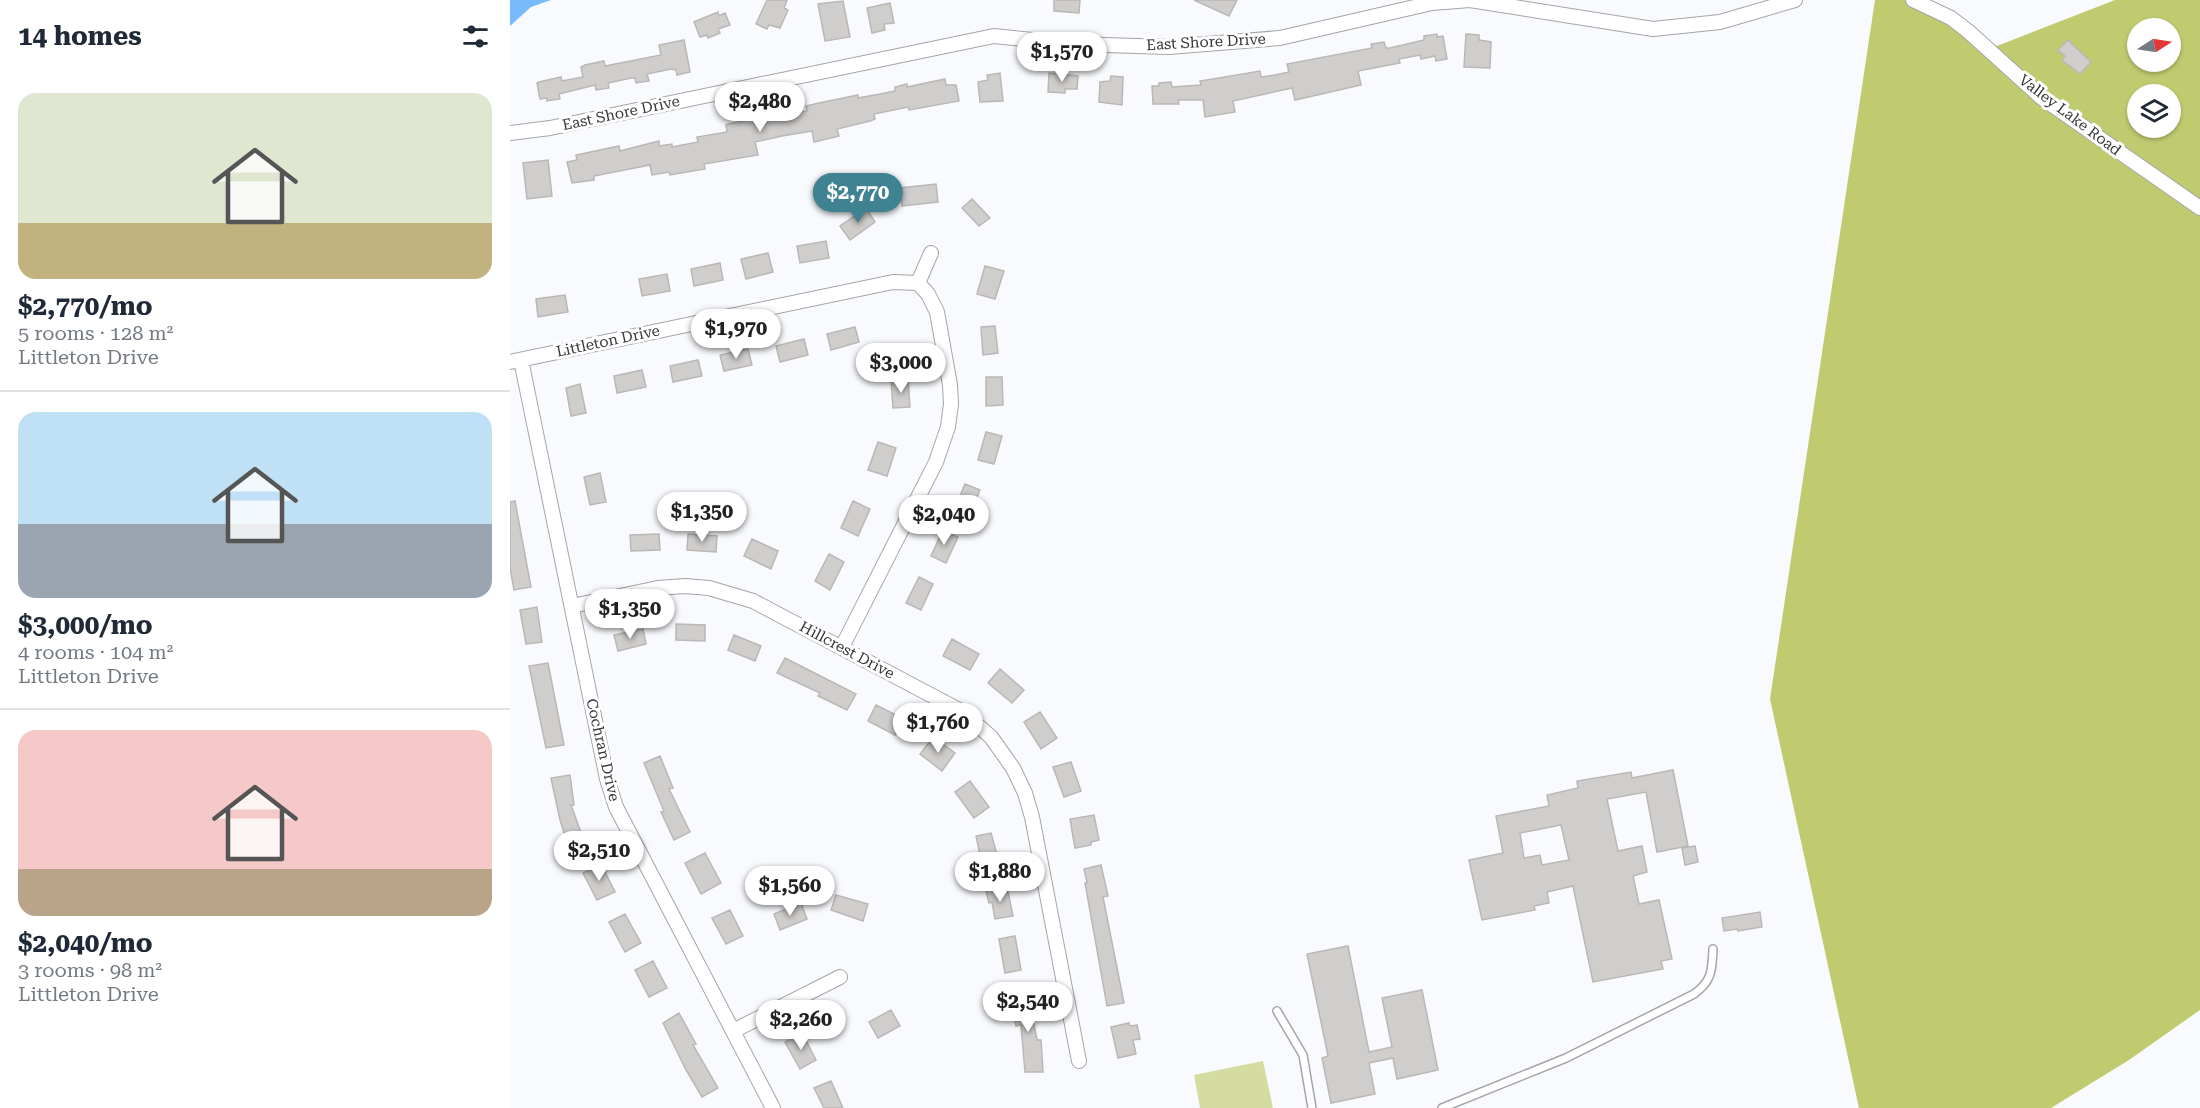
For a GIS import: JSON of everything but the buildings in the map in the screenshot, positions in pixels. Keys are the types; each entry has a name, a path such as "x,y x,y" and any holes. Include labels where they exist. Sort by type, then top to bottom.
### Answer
{"street":[{"name":"East Shore Drive","path":"510,133 550,128 994,36 1072,44 1169,47 1280,38 1432,3 1470,0 1653,29 1720,22 1795,0"},
{"name":"Valley Lake Road","path":"1912,0 1951,18 2042,98 2200,208"},
{"path":"842,647 936,462 948,427 951,405 950,384 937,312 928,294 918,283 931,253"},
{"name":"Littleton Drive","path":"515,361 893,282 918,283"},
{"name":"Cochran Drive","path":"515,361 572,606 607,779 616,807 773,1108"},
{"name":"Hillcrest Drive","path":"572,606 658,588 685,586 709,588 753,601 961,711 991,737 1013,768 1025,793 1032,817 1079,1061"},
{"path":"733,1031 840,977"}],"lane":[{"path":"1442,1108 1566,1058 1694,994 1706,985 1713,969 1713,949"},
{"path":"1277,1011 1303,1055 1312,1108"}],"green space":[{"path":"1875,0 1923,0 1984,51 2115,0 2200,0 2200,1010 2129,1060 2051,1108 1859,1108 1770,699"},
{"path":"1263,1061 1273,1108 1200,1108 1194,1075"}],"water":[{"path":"510,0 551,0 531,7 510,26"}]}
